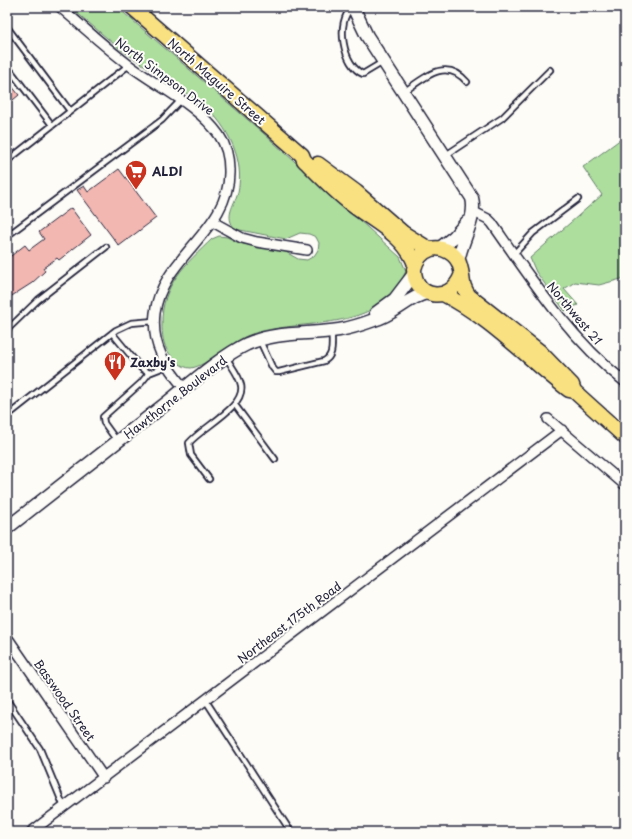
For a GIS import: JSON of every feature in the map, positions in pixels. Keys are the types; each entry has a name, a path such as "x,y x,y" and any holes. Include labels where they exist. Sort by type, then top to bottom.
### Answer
{"main road":[{"name":"North Maguire Street","path":"132,7 302,155 304,160 339,195 398,238 409,250 414,269"},
{"name":"North Maguire Street","path":"302,155 307,156 351,188 403,233 435,249"},
{"path":"574,391 569,390 544,371 478,314 443,294 427,293 418,284 414,269 420,256 435,249 450,252 458,260 460,266 460,276 468,296 539,351 572,386 574,391 625,437"},
{"path":"443,294 452,289 460,276"}],"street":[{"name":"North Simpson Drive","path":"60,7 129,65 202,116 219,135 226,147 230,178 227,193 220,211 213,222 166,279 160,291 154,321 154,337 167,366 185,389"},
{"path":"353,7 367,36 383,62 469,191 474,205 470,226 463,240 458,260"},
{"name":"Northwest 21","path":"472,216 482,215 492,223 544,297 588,349 625,382"},
{"path":"435,249 450,240 472,216"},
{"path":"213,222 242,238 257,242 307,250"},
{"name":"Hawthorne Boulevard","path":"367,321 371,316 395,299 414,269"},
{"name":"Hawthorne Boulevard","path":"7,528 117,441 226,358 246,345 284,334 332,330 355,326 382,317 418,296 427,293"},
{"path":"548,419 625,485"},
{"name":"Northeast 175th Road","path":"31,832 562,430"},
{"name":"Basswood Street","path":"7,637 104,778"}],"lane":[{"path":"353,7 345,16 342,29 344,48 349,58 357,70 363,74 383,62"},
{"path":"7,27 70,111"},
{"path":"7,161 129,65"},
{"path":"7,66 52,125"},
{"path":"403,92 424,78 442,70 456,71 467,82"},
{"path":"446,155 502,118 550,70"},
{"path":"7,236 162,120 180,101"},
{"path":"514,254 533,233 578,199"},
{"path":"7,330 38,300 106,247"},
{"path":"7,416 124,325 154,321"},
{"path":"260,340 272,367 276,372 279,372 329,358 331,354 332,330"},
{"path":"112,333 141,368 149,373"},
{"path":"209,479 191,455 189,443 234,405 240,397 242,386 226,358"},
{"path":"117,441 104,423 105,413 130,393 149,373 167,366"},
{"path":"234,405 275,459"},
{"path":"7,700 40,749 64,807"},
{"path":"206,700 291,832"}],"green space":[{"path":"70,7 117,7 262,132 400,257 406,271 393,292 377,306 358,315 337,321 292,326 249,335 242,338 212,359 191,368 181,365 176,361 167,350 164,343 162,324 166,298 177,276 184,267 212,239 219,236 227,237 239,243 284,251 298,259 307,260 314,256 318,250 319,243 316,237 309,234 300,233 286,239 235,229 230,220 230,215 238,192 240,180 239,168 233,145 221,124 205,106 120,49"},
{"path":"625,136 625,278 599,285 575,282 564,289 578,305 565,311 536,272 530,258 602,195 583,167"}],"building":[{"path":"7,80 19,95 7,105"},
{"path":"119,169 156,218 119,246 77,190 84,186 88,192"},
{"path":"71,208 91,235 59,260 57,258 43,268 45,271 32,283 7,299 7,259 25,245 29,250 44,239 39,232"}],"place":[{"name":"ALDI","path":"136,190"},
{"name":"Zaxby's","path":"115,382"}]}
